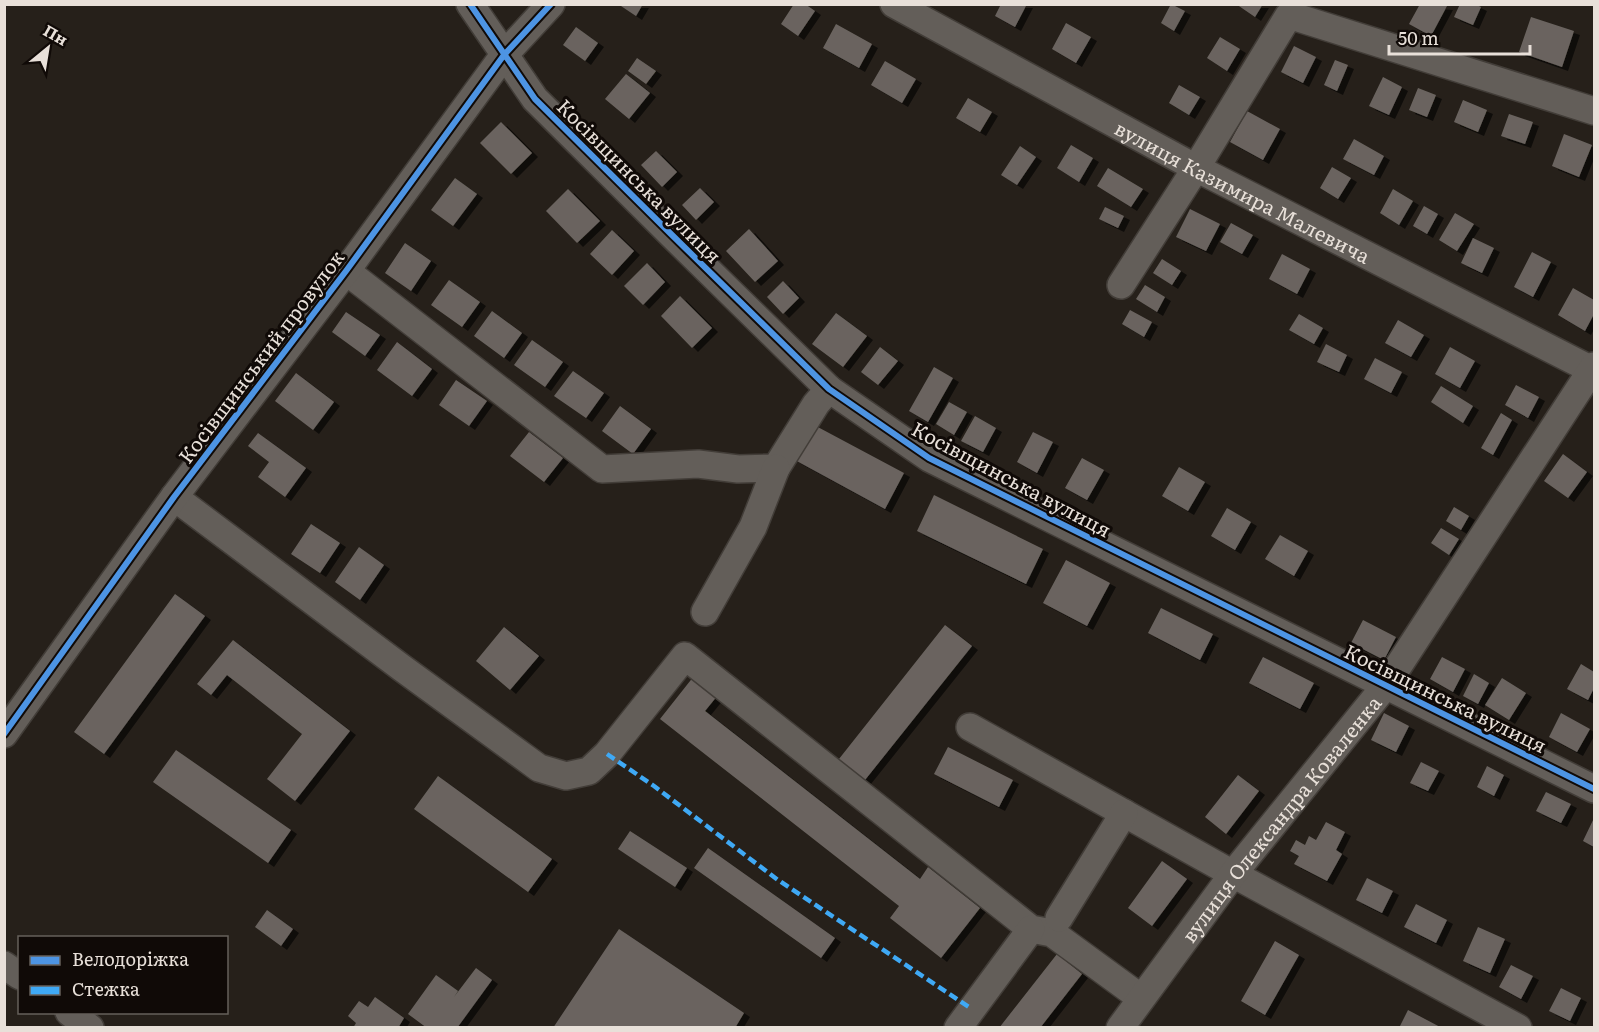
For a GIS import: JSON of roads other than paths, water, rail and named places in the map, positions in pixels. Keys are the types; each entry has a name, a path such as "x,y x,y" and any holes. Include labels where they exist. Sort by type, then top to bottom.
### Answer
{"street":[{"name":"Косівщинська вулиця","path":"470,4 536,99 829,390 928,458 1594,789"},
{"name":"Косівщинський провулок","path":"4,734 174,497 346,271 504,55 550,4"},
{"name":"вулиця Казимира Малевича","path":"894,4 1196,168 1594,369"},
{"path":"1121,285 1196,168 1289,15 1594,111"},
{"name":"Косівщинський провулок","path":"346,271 602,469 698,464 738,469 776,468"},
{"name":"вулиця Олександра Коваленка","path":"1120,1028 1233,874 1386,685 1594,369"},
{"path":"705,612 753,526 776,468 816,404 829,390"},
{"path":"174,497 539,768 566,776 589,771 607,754 685,656 1030,928 1052,933 1141,998"},
{"path":"970,727 1233,874 1518,1028"},
{"path":"1059,918 1124,813"},
{"path":"958,1028 1030,928"},
{"path":"4,965 18,975"},
{"path":"72,1014 90,1028"}]}
